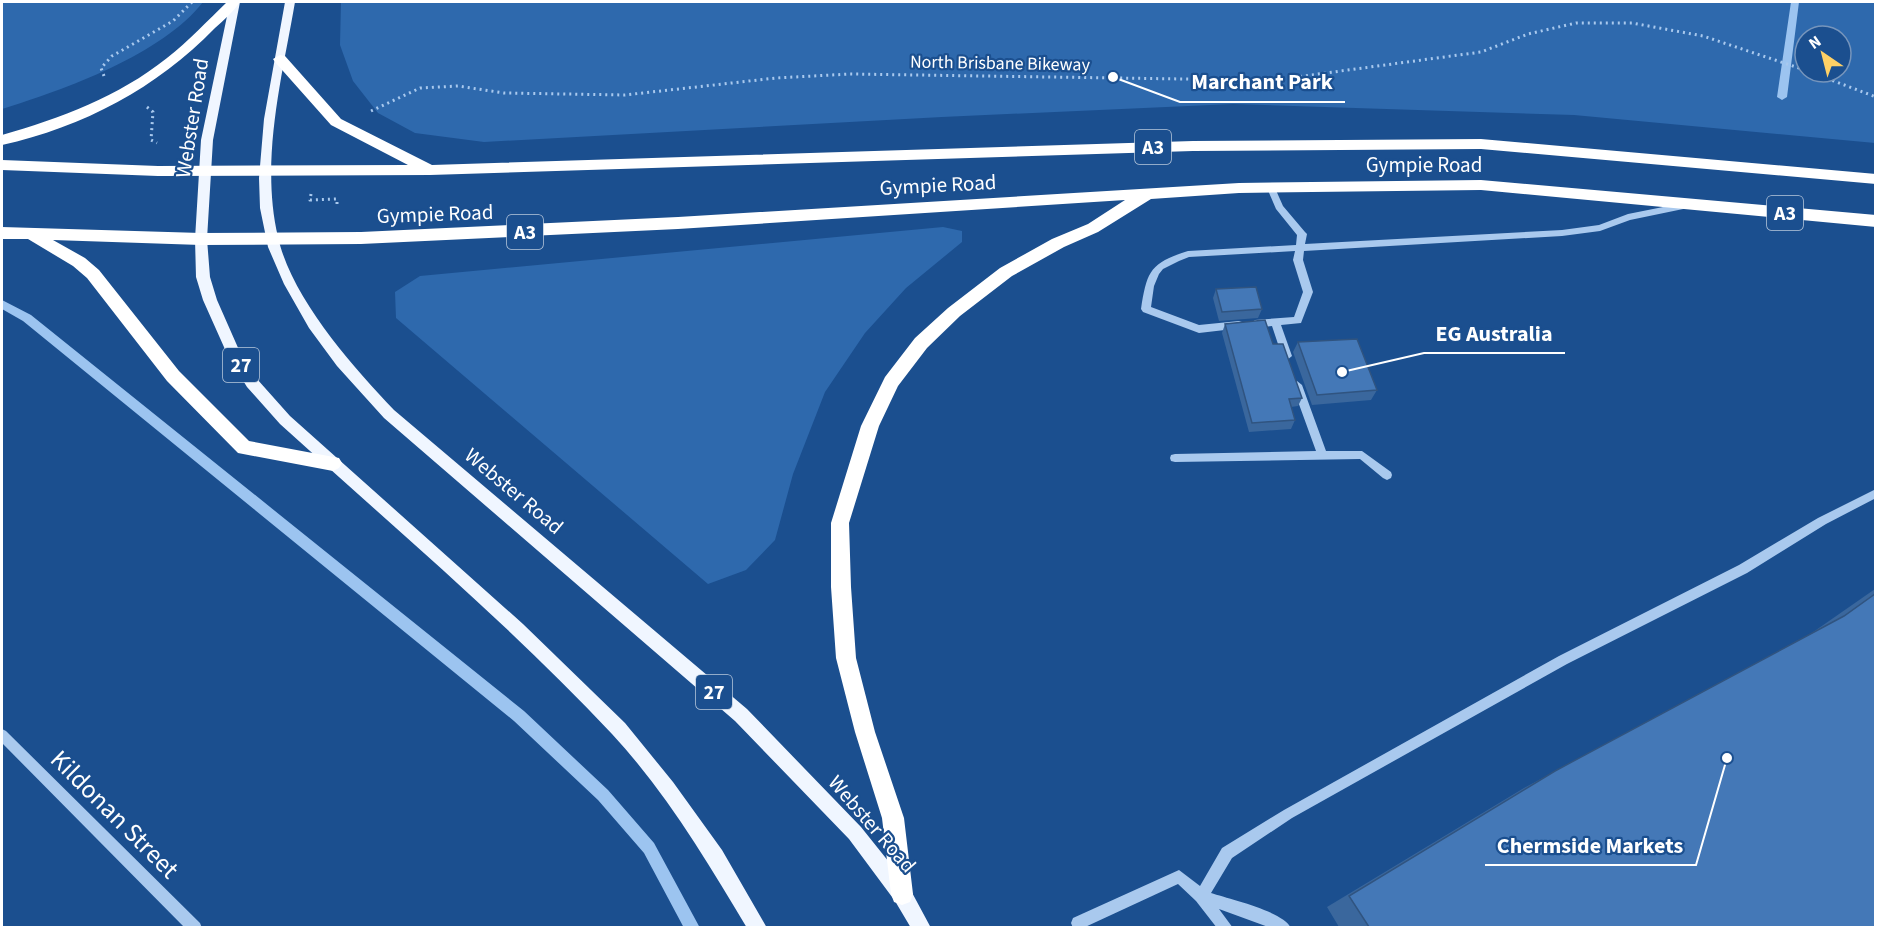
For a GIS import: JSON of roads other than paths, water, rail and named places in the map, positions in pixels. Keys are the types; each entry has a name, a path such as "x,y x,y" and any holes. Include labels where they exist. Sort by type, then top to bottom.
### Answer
{"highway":[{"path":"2,140 71,119 128,93 173,61 234,2"},
{"path":"280,59 336,122 430,170"},
{"name":"Gympie Road","path":"2,165 266,172 430,170 1204,146 1481,144 1875,179"},
{"name":"Gympie Road","path":"2,233 201,239 361,238 510,233 1149,193 1271,188 1480,185 1875,221"},
{"path":"902,894 893,818 846,658 841,587 840,523 867,435 891,382 921,343 954,312 1006,272 1058,243 1093,228 1149,193"},
{"path":"30,234 80,262 93,274 173,376 244,448 333,463"}],"main road":[{"name":"Webster Road","path":"234,2 207,140 201,239 203,277 210,300 234,352 252,383 285,420 411,536 517,629 619,729 667,788 715,857 758,927"},
{"name":"Webster Road","path":"290,2 269,127 266,172 271,238 286,275 328,347 382,407 741,715 855,833 902,894 922,927"}],"street":[{"path":"1271,188 1279,207 1302,234 1300,248 1298,260 1308,292 1298,320 1199,328 1146,309 1150,277 1160,266 1188,254 1300,248 1562,233 1600,228 1628,217 1694,204"},
{"path":"1275,322 1291,367"},
{"path":"1295,378 1323,456"},
{"path":"1175,458 1362,455 1387,475"},
{"path":"1201,896 1227,853 1288,814 1563,660 1743,569 1822,521 1875,493"},
{"name":"Kildonan Street","path":"2,735 195,927"},
{"path":"1078,923 1179,877 1201,896 1226,927"},
{"path":"1201,896 1272,920 1284,927"}],"waterway":[{"path":"1782,97 1795,2"},
{"path":"2,304 27,318 519,716 603,795 649,848 693,928"}],"place":[{"name":"Marchant Park","path":"1113,77"},
{"name":"EG Australia","path":"1342,372"},
{"name":"Chermside Markets","path":"1727,758"}]}
